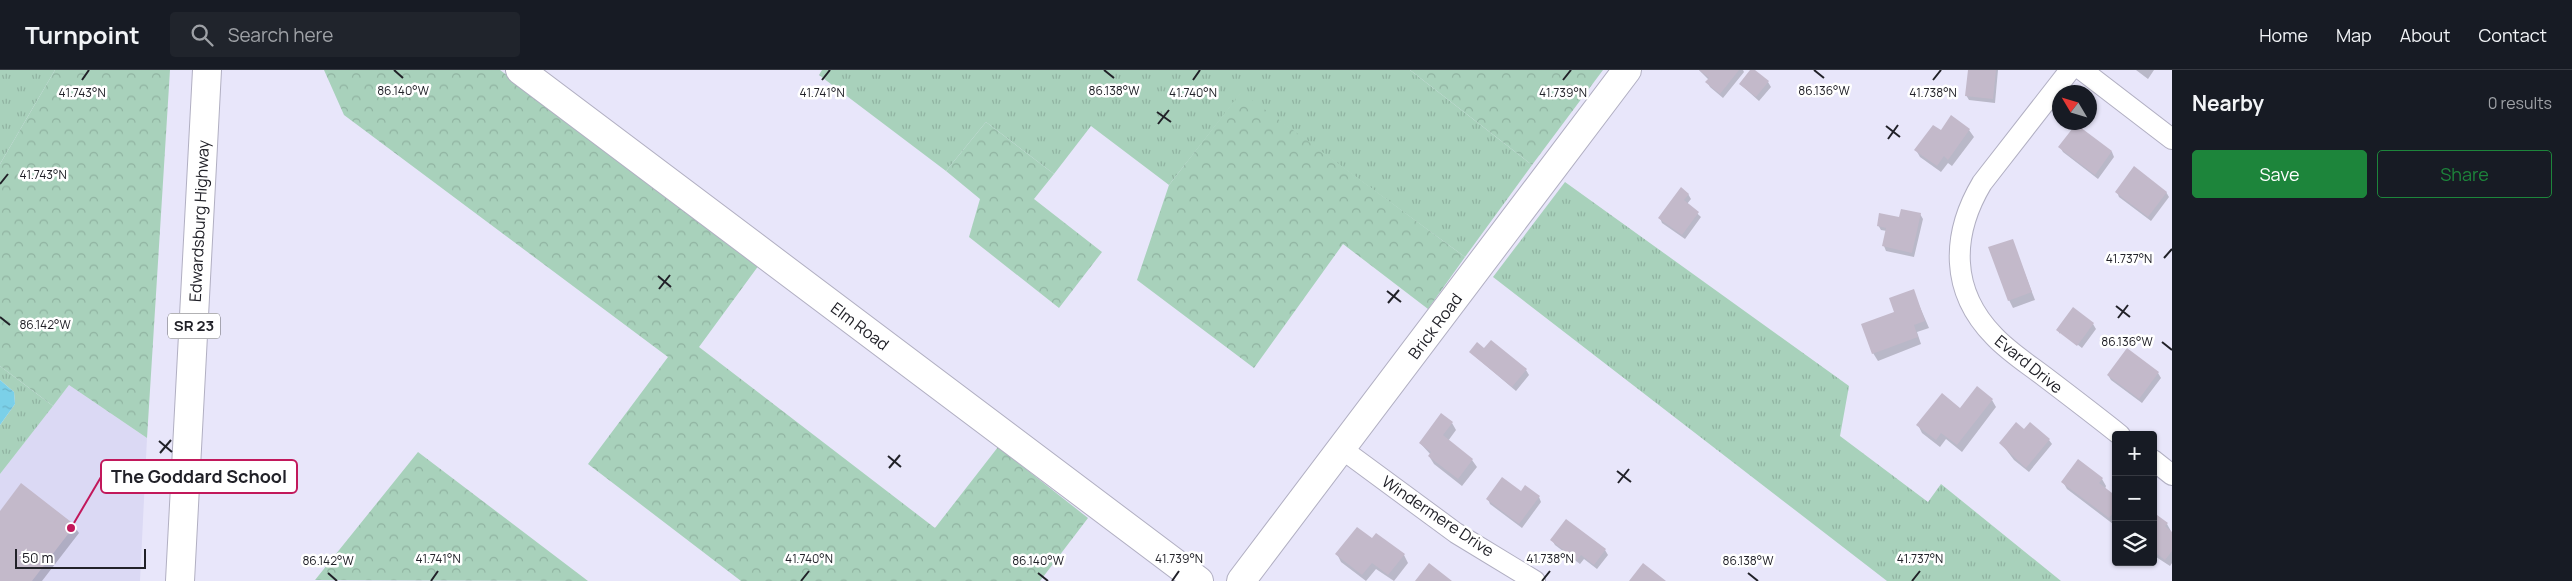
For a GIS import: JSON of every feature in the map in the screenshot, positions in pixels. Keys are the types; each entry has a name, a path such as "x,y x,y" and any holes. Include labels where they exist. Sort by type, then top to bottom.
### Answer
{"street":[{"name":"Edwardsburg Highway","path":"180,581 207,70"},
{"name":"Elm Road","path":"520,70 1199,581"},
{"name":"Brick Road","path":"1242,581 1627,70"},
{"name":"Evard Drive","path":"2070,70 1982,183 1969,204 1962,224 1958,248 1960,272 1977,314 1996,338 2115,431"},
{"path":"2082,70 2172,139"},
{"name":"Windermere Drive","path":"1342,449 1456,533 1535,581"},
{"path":"2157,463 2172,475"}],"shaded area":[{"path":"69,385 147,438 140,581 0,581 0,474"}],"green space":[{"path":"0,70 55,70 0,164"},
{"path":"55,70 170,70 147,438 69,385 53,406 0,366 0,164"},
{"path":"324,70 500,70 759,265 699,347 935,528 998,447 1088,518 1040,581 741,581 588,464 668,357 344,115"},
{"path":"822,70 1410,70 1532,165 1465,257 1241,93 1169,185 1091,126 1054,174 986,122 946,171 819,75"},
{"path":"1410,70 1603,70 1532,165"},
{"path":"1241,92 1465,257 1428,309 1343,244 1254,368 1137,280 1169,185"},
{"path":"986,122 1054,174 1034,199 1102,252 1059,308 969,237 980,199 946,171"},
{"path":"1565,182 1849,386 1840,436 1928,502 1941,484 2061,581 1887,581 1493,277"},
{"path":"0,366 53,406 0,474 0,425 15,404 14,392 0,380"},
{"path":"418,452 588,581 315,580"}],"water":[{"path":"0,380 14,392 15,404 0,425"}],"building":[{"path":"1699,70 1739,70 1720,94 1705,82 1709,78"},
{"path":"1750,70 1755,70 1769,81 1756,97 1739,84"},
{"path":"1968,70 1996,70 1993,99 1965,96"},
{"path":"1951,115 1970,129 1948,160 1944,156 1937,166 1914,150 1933,125 1941,130"},
{"path":"2071,130 2084,130 2112,151 2095,175 2058,147"},
{"path":"2134,166 2167,192 2148,217 2115,192"},
{"path":"1681,187 1689,194 1684,200 1699,212 1682,235 1658,218"},
{"path":"1901,209 1921,213 1912,253 1882,246 1886,228 1877,226 1879,213 1899,217"},
{"path":"2013,239 2032,292 2008,301 1988,247"},
{"path":"1914,289 1925,321 1914,325 1918,337 1872,354 1861,324 1894,312 1889,298"},
{"path":"2073,307 2094,323 2077,346 2056,330"},
{"path":"1491,340 1527,369 1512,387 1469,352 1477,342 1484,348"},
{"path":"2127,348 2159,372 2139,399 2107,375"},
{"path":"1977,386 1993,399 1957,445 1941,433 1936,440 1916,425 1942,393 1960,408"},
{"path":"1441,413 1453,422 1443,435 1473,459 1458,479 1428,456 1431,452 1419,443"},
{"path":"2016,422 2024,429 2030,422 2050,439 2026,468 1999,443"},
{"path":"2078,459 2103,478 2099,483 2112,493 2112,514 2109,518 2061,482"},
{"path":"1502,477 1521,491 1525,485 1540,496 1519,524 1486,499"},
{"path":"21,483 75,525 32,581 0,581 0,511"},
{"path":"2157,515 2168,523 2165,526 2172,532 2172,551 2165,560 2157,554"},
{"path":"1566,519 1606,549 1594,565 1581,555 1577,560 1550,540"},
{"path":"1357,527 1372,538 1376,533 1405,554 1388,575 1372,563 1362,575 1335,554"},
{"path":"1429,563 1452,581 1415,581"},
{"path":"1643,563 1666,581 1629,581"}],"place":[{"name":"The Goddard School","path":"71,528"}]}
